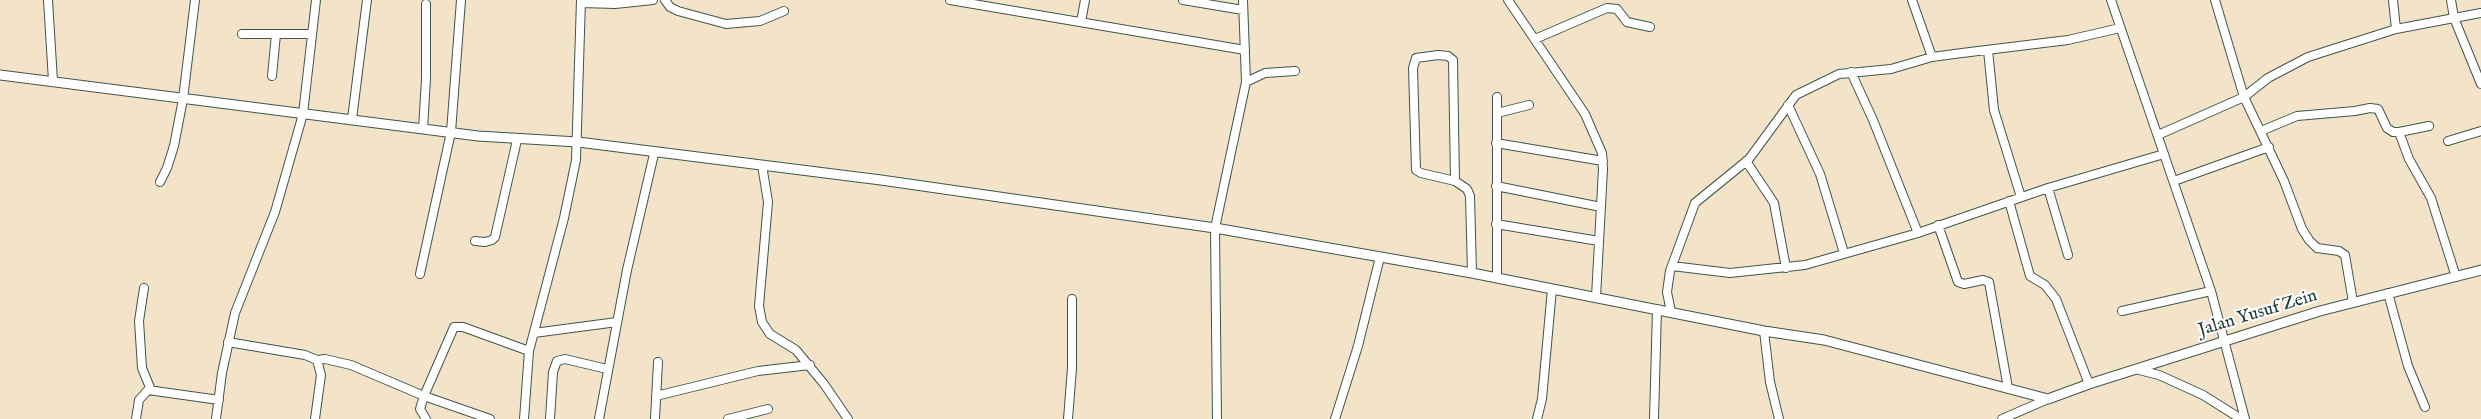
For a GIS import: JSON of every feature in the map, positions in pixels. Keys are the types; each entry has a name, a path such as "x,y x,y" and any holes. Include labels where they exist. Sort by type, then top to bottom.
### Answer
{"street":[{"path":"48,0 53,81"},
{"path":"160,182 174,146 195,0"},
{"path":"216,419 228,342 235,313 275,212 303,114 316,0"},
{"path":"352,119 367,0"},
{"path":"420,274 451,132 461,0"},
{"path":"524,419 529,351 564,218 578,142 582,2 615,4 653,0"},
{"path":"665,0 678,11 726,24 760,21 784,11"},
{"path":"950,0 1245,50"},
{"path":"1081,22 1085,0"},
{"path":"1182,0 1243,10"},
{"path":"1217,419 1214,228 1246,82 1242,0"},
{"path":"1508,0 1585,114 1598,142 1603,161 1596,298"},
{"path":"1912,0 1932,57"},
{"path":"2111,0 2211,292 2245,419"},
{"path":"2216,0 2244,97 2261,131 2302,229 2309,240 2320,249 2339,251 2345,255 2352,302"},
{"path":"2393,0 2396,29"},
{"path":"2451,0 2454,18 2481,84"},
{"path":"422,128 426,79 426,4"},
{"path":"1535,39 1607,8 1614,8 1620,12 1627,22 1650,27"},
{"path":"2158,135 2244,97 2296,62 2326,50 2396,29 2481,13"},
{"path":"1671,312 1667,292 1672,266 1695,202 1746,161 1796,95 1828,78 1851,72 1891,69 1932,57 2068,40 2120,28"},
{"path":"242,34 312,34"},
{"path":"272,76 276,34"},
{"path":"1988,50 1994,110 2021,197"},
{"path":"1455,181 1453,60 1444,55 1416,58 1413,68 1416,170 1455,181 1467,189 1470,196 1472,273"},
{"path":"1246,82 1265,73 1295,70"},
{"path":"1851,72 1873,120 1918,233"},
{"path":"0,75 517,140 578,142 654,154 998,196 1214,228 1472,273 1764,331 1824,340 2048,399"},
{"path":"1497,97 1497,278"},
{"path":"1497,113 1529,105"},
{"path":"1788,105 1820,174 1844,253"},
{"path":"2261,131 2297,116 2373,108 2380,111 2387,128 2393,132 2429,126"},
{"path":"2448,141 2481,131"},
{"path":"2399,132 2409,160 2431,198 2456,277"},
{"path":"475,241 485,242 495,237 517,140"},
{"path":"1496,143 1603,161"},
{"path":"2174,182 2268,147"},
{"path":"599,419 607,369 654,154"},
{"path":"1672,266 1730,273 1786,268 1824,261 1844,253 1918,233 2048,188 2164,154"},
{"path":"1746,161 1774,203 1786,268"},
{"path":"762,166 768,202 759,316 764,328 796,350 810,366 848,419"},
{"path":"1496,186 1601,207"},
{"path":"2048,188 2068,255"},
{"path":"2009,201 2030,276 2045,285 2056,299 2089,384"},
{"path":"1496,224 1598,241"},
{"path":"1938,225 1958,282 1964,284 1983,280 1989,282 2008,388"},
{"path":"1335,419 1358,346 1380,257"},
{"name":"Jalan Yusuf Zein","path":"2048,399 2225,340 2352,302 2481,270"},
{"path":"144,288 139,321 142,368 151,390"},
{"path":"1537,419 1542,399 1552,289"},
{"path":"2122,311 2211,292"},
{"path":"2388,293 2408,366 2425,407"},
{"path":"1068,419 1072,368 1072,299"},
{"path":"1654,419 1657,309"},
{"path":"534,333 617,322"},
{"path":"426,419 420,409 454,327 463,327 529,351"},
{"path":"1764,331 1770,382 1779,419"},
{"path":"228,342 351,365 424,396 490,419"},
{"path":"550,419 553,372 557,361 565,359 607,369"},
{"path":"315,419 321,375 317,360"},
{"path":"655,419 658,362"},
{"path":"656,396 758,371 810,366"},
{"path":"2139,370 2159,375 2202,395 2241,419"},
{"path":"136,419 141,396 151,390 218,400"},
{"path":"2002,419 2048,399"},
{"path":"728,419 768,409"}]}
